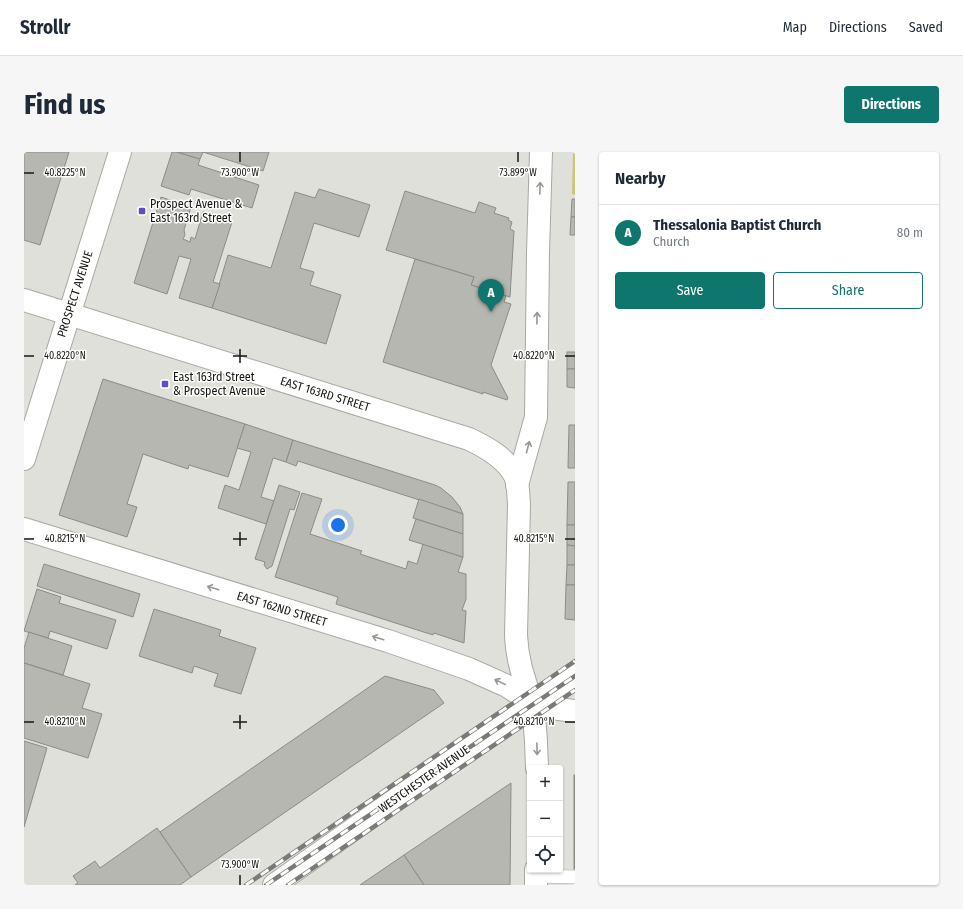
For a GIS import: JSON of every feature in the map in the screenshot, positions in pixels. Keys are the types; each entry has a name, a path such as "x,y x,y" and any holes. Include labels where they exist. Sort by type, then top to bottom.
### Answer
{"street":[{"name":"PROSPECT AVENUE","path":"24,459 120,152"},
{"path":"537,765 533,703 524,683 517,651 516,635 519,504 517,485 536,417 541,152"},
{"name":"EAST 163RD STREET","path":"24,300 469,439 480,444 502,459 515,477 517,485"},
{"name":"EAST 162ND STREET","path":"24,529 388,641 462,666 507,686 533,703"},
{"name":"WESTCHESTER AVENUE","path":"277,884 575,675"},
{"path":"533,703 551,708 575,711"}],"lane":[{"path":"536,877 575,877"}],"green space":[{"path":"573,152 575,152 575,195 572,194"}],"building":[{"path":"24,152 69,152 40,245 24,240"},
{"path":"172,152 177,152 200,159 198,165 259,185 252,208 191,189 189,195 161,186"},
{"path":"177,152 203,152 200,159"},
{"path":"203,152 269,152 263,171"},
{"path":"319,189 370,205 359,237 314,223 300,268 314,272 310,285 341,295 326,344 212,308 228,255 271,268 295,192 315,198"},
{"path":"405,191 475,213 479,202 496,208 494,213 509,218 508,220 512,222 510,229 514,231 510,297 471,285 474,277 386,250"},
{"path":"161,197 191,207 184,230 185,235 183,239 190,242 191,237 195,239 203,212 232,222 213,282 220,284 212,308 179,298 191,259 179,256 167,294 134,283"},
{"path":"572,199 575,199 575,217 571,217"},
{"path":"571,217 575,217 575,235 570,235"},
{"path":"415,259 474,277 471,285 506,296 504,302 511,304 491,365 508,398 507,400 483,392 483,394 383,362"},
{"path":"567,352 575,352 575,369 567,369"},
{"path":"567,369 575,369 575,388 567,387"},
{"path":"103,379 245,424 228,477 189,465 188,469 143,454 127,504 137,507 127,537 59,515"},
{"path":"245,424 293,440 286,462 273,458 261,497 274,501 266,524 218,508 225,485 239,490 251,452 237,448"},
{"path":"569,425 575,425 575,468 568,468"},
{"path":"293,440 435,485 452,497 460,507 463,514 298,461 296,466 286,462"},
{"path":"568,482 575,482 575,525 567,525"},
{"path":"279,485 300,492 294,510 290,509 272,566 267,569 264,565 265,562 255,559"},
{"path":"302,493 322,499 310,534 362,551 360,554 406,569 408,561 417,564 423,544 463,557 458,572 466,574 466,599 462,610 466,611 464,643 434,633 433,635 336,604 338,597 275,577"},
{"path":"419,499 463,514 463,534 413,518"},
{"path":"416,519 463,534 463,557 409,540"},
{"path":"567,525 575,525 575,546 567,545"},
{"path":"567,545 575,546 575,565 567,565"},
{"path":"44,564 140,594 133,617 37,586"},
{"path":"567,565 575,565 575,585 566,585"},
{"path":"566,585 575,585 575,620 565,619"},
{"path":"37,589 61,597 59,603 116,620 107,649 50,631 48,638 24,631"},
{"path":"154,609 221,630 219,636 256,648 241,694 214,686 218,674 194,666 192,673 139,656"},
{"path":"29,632 72,646 63,675 24,663 24,648"},
{"path":"24,663 90,684 82,708 102,714 88,758 24,738"},
{"path":"385,676 434,690 444,703 191,877 160,832"},
{"path":"24,741 47,748 24,827"},
{"path":"575,775 575,850 574,850"},
{"path":"511,783 510,885 424,885 404,855"},
{"path":"157,828 191,877 180,885 75,885 78,883 73,876 95,861 100,868"},
{"path":"575,850 575,869 574,869"},
{"path":"404,855 424,885 360,885"}],"railway":[{"path":"246,885 575,661"},
{"path":"266,885 575,676"},
{"path":"288,885 575,690"}],"place":[{"name":"Prospect Avenue & East 163rd Street","path":"142,211"},
{"name":"Thessalonia Baptist Church","path":"491,312"},
{"name":"East 163rd Street & Prospect Avenue","path":"165,384"}]}
